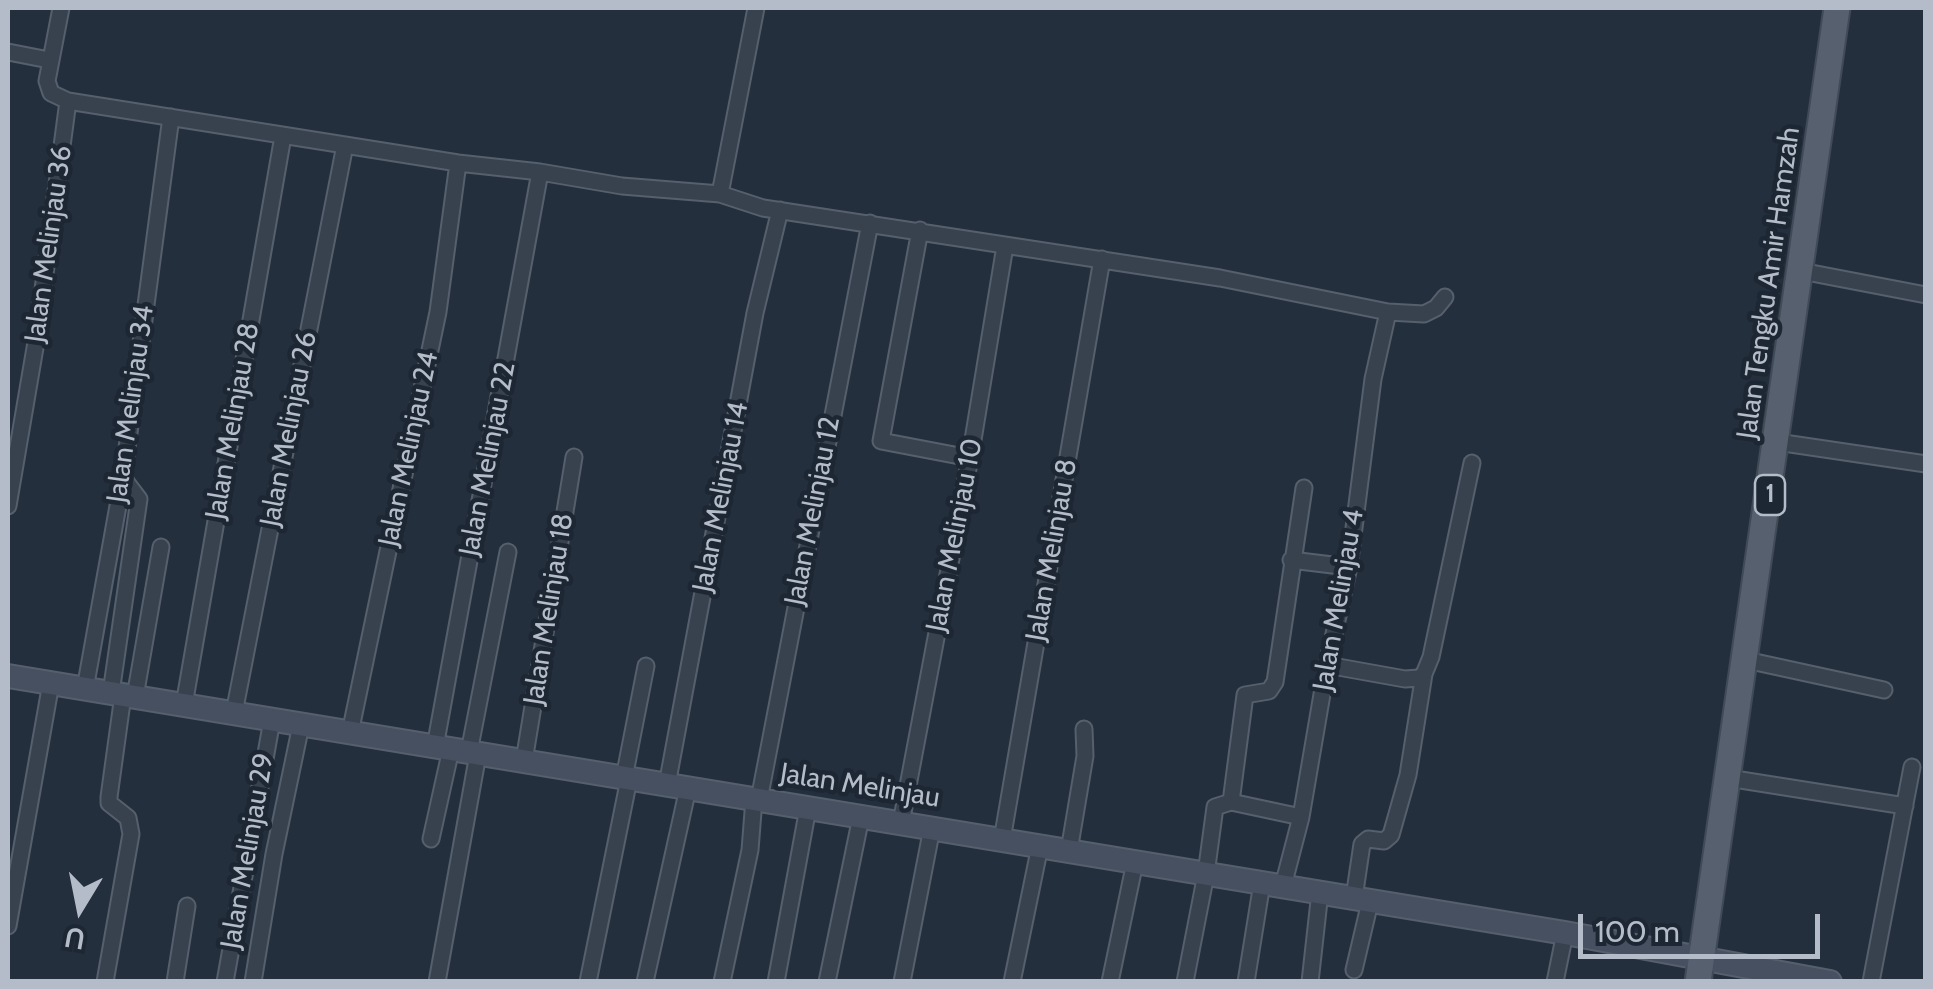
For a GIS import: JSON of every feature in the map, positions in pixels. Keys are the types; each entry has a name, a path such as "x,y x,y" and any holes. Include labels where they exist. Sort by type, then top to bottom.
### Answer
{"main road":[{"name":"Jalan Tengku Amir Hamzah","path":"1700,969 1837,8"}],"street":[{"path":"61,8 48,60 47,88 68,100 458,163 622,186 720,194 763,208 1220,278 1388,312 1424,314 1445,297"},
{"path":"720,194 756,8"},
{"path":"8,52 48,60"},
{"name":"Jalan Melinjau 36","path":"8,497 36,342 68,100"},
{"name":"Jalan Melinjau 34","path":"85,689 122,478 170,118"},
{"name":"Jalan Melinjau 28","path":"184,706 283,136"},
{"name":"Jalan Melinjau 26","path":"234,714 344,145"},
{"name":"Jalan Melinjau 24","path":"350,733 438,312 458,163"},
{"name":"Jalan Melinjau 22","path":"458,750 540,172"},
{"name":"Jalan Melinjau 14","path":"645,982 755,313 780,210"},
{"name":"Jalan Melinjau 12","path":"722,982 870,224"},
{"path":"920,230 881,441 970,458"},
{"name":"Jalan Melinjau 10","path":"901,823 970,458 1005,246"},
{"name":"Jalan Melinjau 8","path":"1002,840 1102,260"},
{"path":"1801,271 1926,295"},
{"name":"Jalan Melinjau 4","path":"1246,982 1273,885 1302,817 1327,665 1349,568 1373,379 1388,312"},
{"path":"1778,442 1926,464"},
{"name":"Jalan Melinjau 18","path":"524,761 574,457"},
{"path":"1354,970 1362,900 1362,844 1364,840 1384,841 1391,835 1408,776 1424,674 1431,658 1472,464"},
{"path":"105,982 131,834 128,818 109,803 108,797 123,695 140,500 122,478"},
{"path":"1231,802 1245,696 1269,691 1275,682 1304,488"},
{"path":"123,695 161,547"},
{"path":"431,839 458,750 508,552"},
{"path":"1291,560 1349,568"},
{"path":"1746,660 1884,690"},
{"path":"1327,665 1405,678 1424,674"},
{"path":"588,982 646,666"},
{"name":"Jalan Melinjau","path":"8,676 1565,932 1700,969 1830,982"},
{"path":"8,926 51,684"},
{"name":"Jalan Melinjau 29","path":"225,982 272,720"},
{"path":"253,982 300,724"},
{"path":"1069,851 1084,756 1084,730"},
{"path":"437,982 458,750"},
{"path":"1871,982 1912,766"},
{"path":"1728,778 1904,806"},
{"path":"1185,982 1206,874 1212,812 1221,803 1231,802 1302,817"},
{"path":"776,982 808,808"},
{"path":"827,982 861,817"},
{"path":"902,982 932,828"},
{"path":"1012,982 1040,846"},
{"path":"1110,982 1136,862"},
{"path":"1310,982 1320,892"},
{"path":"175,982 187,906"},
{"path":"1555,982 1565,932"}]}
